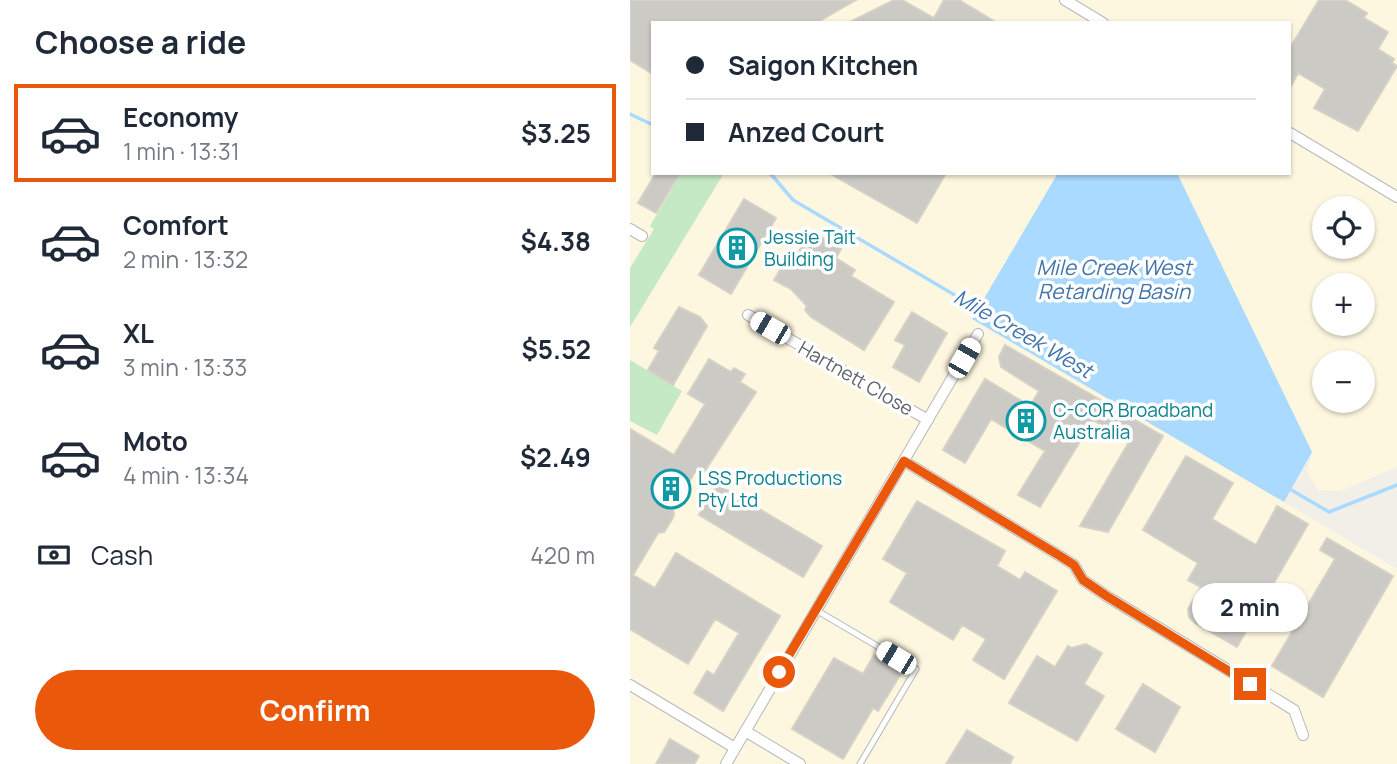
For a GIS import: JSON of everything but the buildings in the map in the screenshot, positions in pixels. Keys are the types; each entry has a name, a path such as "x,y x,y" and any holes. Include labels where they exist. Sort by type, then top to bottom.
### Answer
{"street":[{"path":"1065,0 1100,21"},
{"path":"1291,134 1397,197"},
{"path":"630,229 642,236"},
{"name":"Hartnett Close","path":"748,315 928,420"},
{"path":"726,764 978,334"},
{"path":"904,461 1074,565 1083,580 1108,597 1294,710 1303,734"},
{"path":"630,685 735,748"},
{"path":"745,731 800,764"}],"lane":[{"path":"816,610 916,670 860,764"}],"shaded area":[{"path":"630,0 1397,0 1397,467 1340,491 1318,490 1307,472 1312,452 1178,175 1291,175 1291,21 651,21 651,175 1057,175 973,319 1397,569 1397,764 630,764"}],"green space":[{"path":"680,175 723,175 630,327 630,268 654,229 650,226"},
{"path":"630,360 682,391 657,435 630,421"}],"water":[{"name":"Mile Creek West Retarding Basin","path":"1057,175 1178,175 1312,452 1284,502 972,319"}],"waterway":[{"name":"Mile Creek West","path":"630,114 651,124"},
{"name":"Mile Creek West","path":"772,175 793,200 982,311"},
{"name":"Mile Creek West","path":"1288,488 1329,512 1397,485"}],"place":[{"name":"Jessie Tait Building","path":"737,248"},
{"name":"C-COR Broadband Australia","path":"1026,421"},
{"name":"LSS Productions Pty Ltd","path":"671,489"}],"route":[{"path":"779,672 904,461 1074,565 1083,580 1108,597 1250,684"}]}
